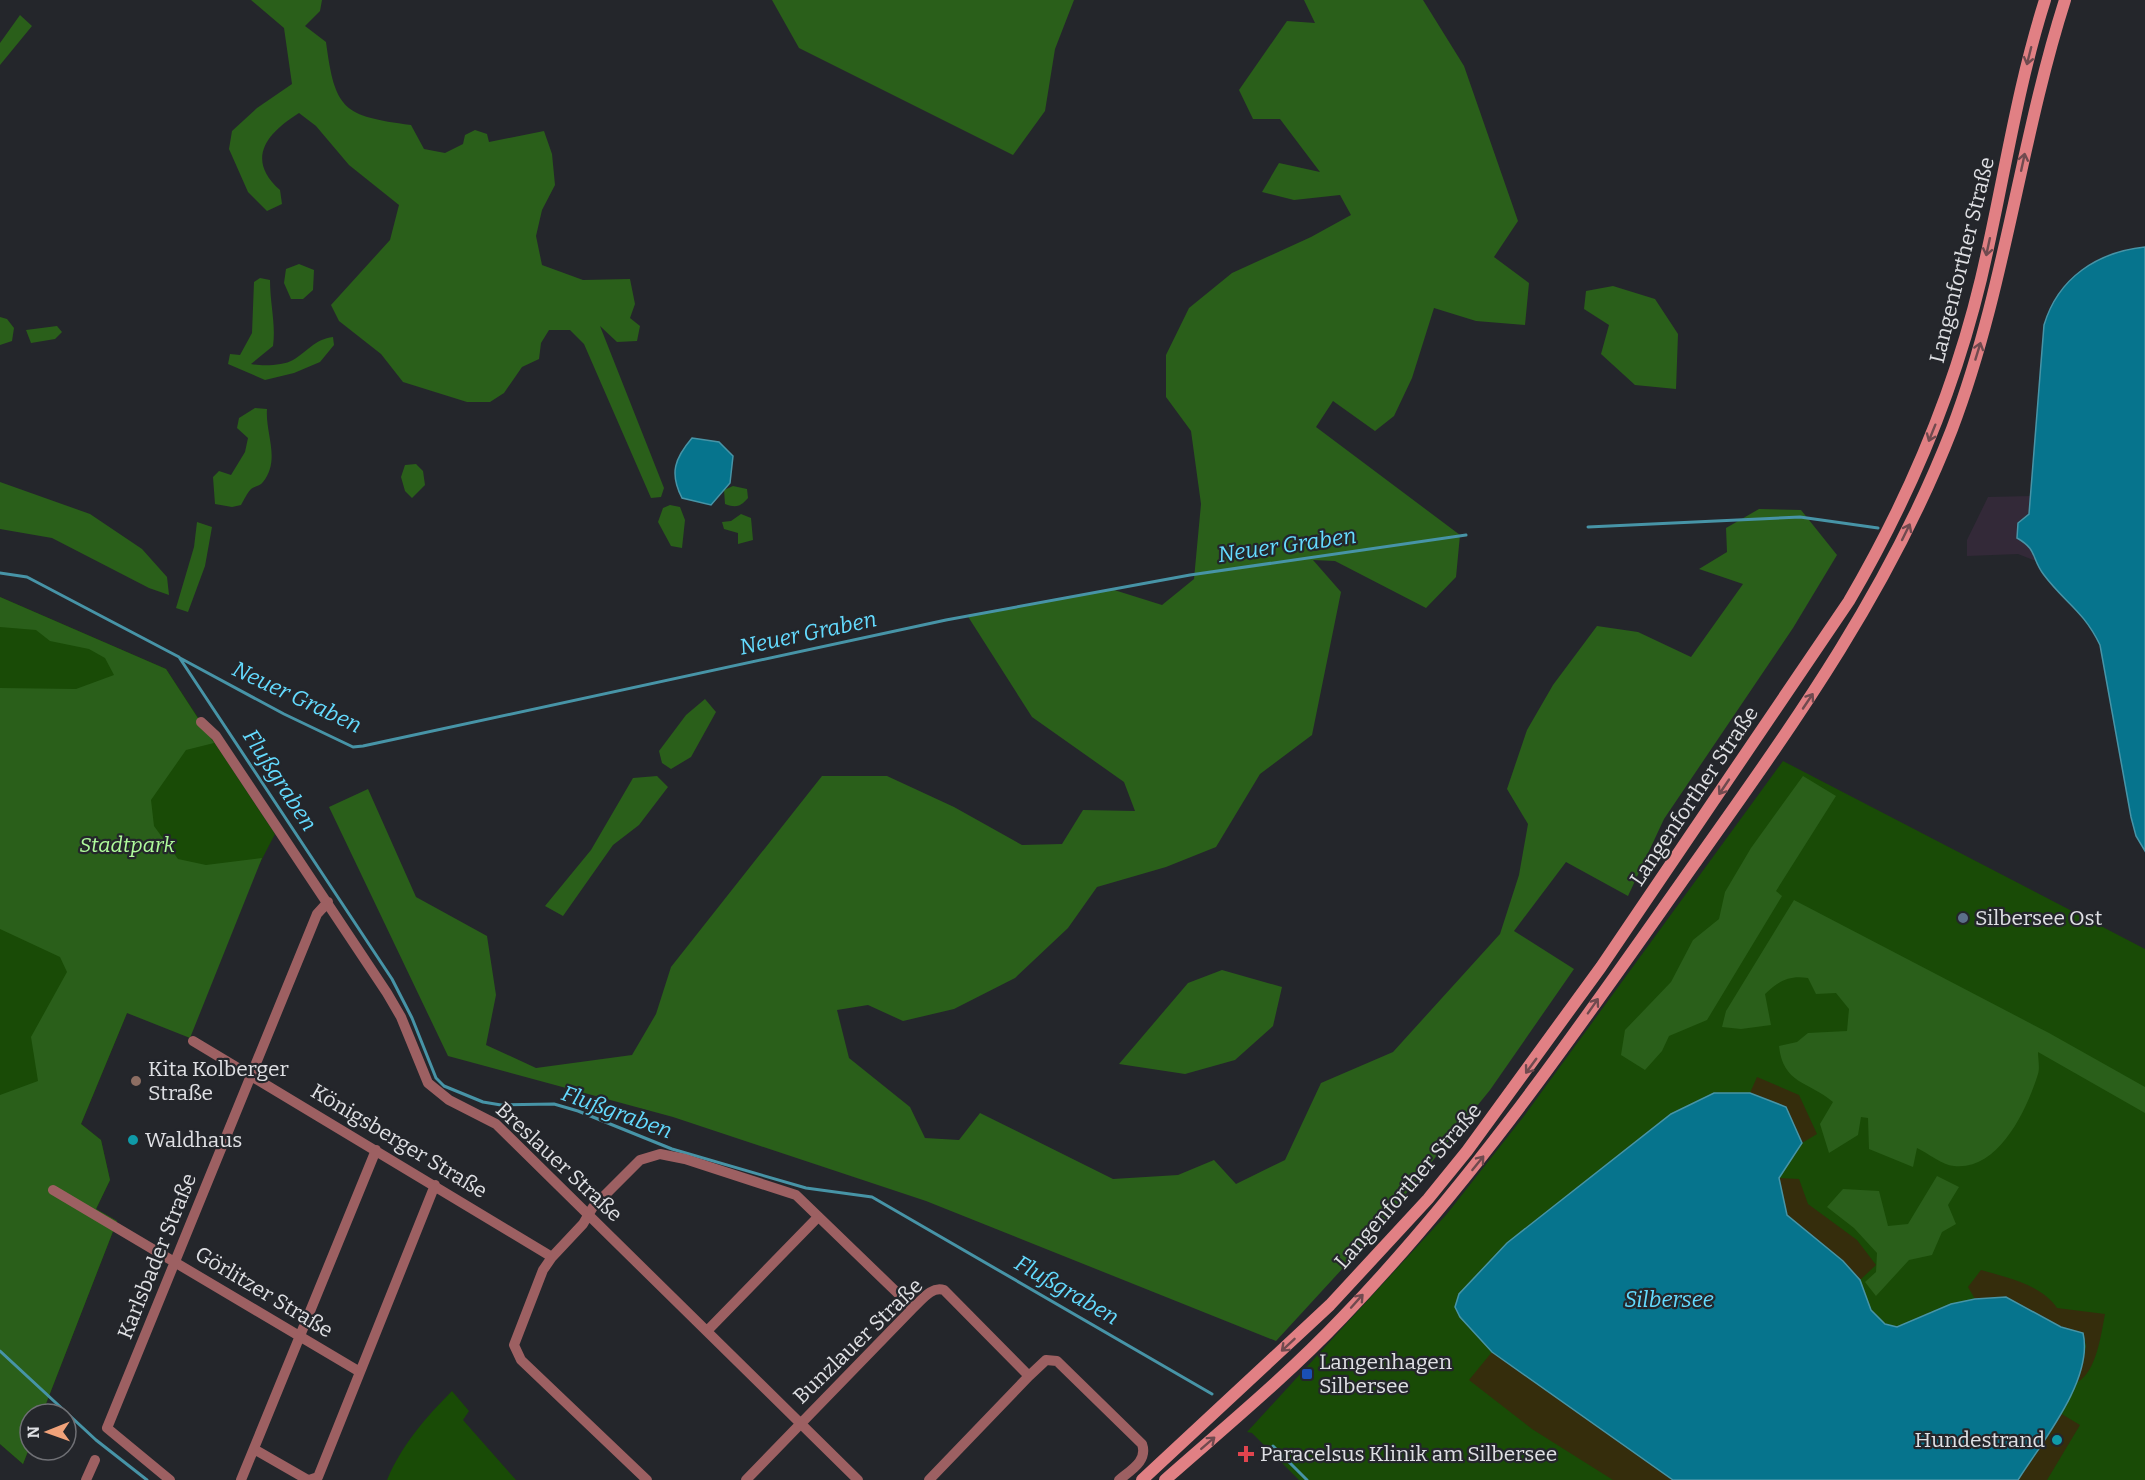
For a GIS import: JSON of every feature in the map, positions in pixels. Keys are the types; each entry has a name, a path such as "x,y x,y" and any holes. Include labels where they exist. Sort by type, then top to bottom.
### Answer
{"main road":[{"name":"Langenforther Straße","path":"1142,1480 1330,1305 1420,1208 1467,1151 1608,958 1849,601 1875,557 1910,485 1952,379 1981,280 2025,74 2045,0"},
{"name":"Langenforther Straße","path":"1165,1480 1344,1317 1480,1161 1572,1036 1775,749 1859,622 1913,516 1951,430 1968,384 1997,282 2040,89 2065,0"}],"street":[{"name":"Breslauer Straße","path":"201,722 216,736 328,902 401,1017 428,1083 449,1100 496,1124 858,1480"},
{"name":"Karlsbader Straße","path":"170,1480 107,1428 318,914 328,902"},
{"name":"Königsberger Straße","path":"193,1041 552,1257"},
{"path":"241,1480 376,1150"},
{"path":"647,1480 521,1360 514,1345 543,1270 583,1224 588,1215 640,1160 660,1154 685,1159 762,1186 787,1191 806,1203 913,1308"},
{"path":"254,1449 309,1480 318,1477 435,1185"},
{"name":"Görlitzer Straße","path":"53,1190 360,1372"},
{"path":"707,1330 818,1216"},
{"name":"Bunzlauer Straße","path":"746,1480 933,1290 944,1290 1029,1376"},
{"path":"928,1480 1046,1360 1057,1361 1142,1444 1144,1453 1140,1462 1119,1480"},
{"path":"86,1480 94,1460"}],"shaded area":[{"path":"2031,496 2031,546 2036,561 2018,554 1967,556 1967,540 1988,497"}],"green space":[{"path":"251,0 322,0 320,11 305,26 326,42 329,65 339,96 346,106 357,113 388,122 411,125 424,149 445,153 463,144 465,135 475,130 487,134 489,142 544,131 552,154 555,185 542,210 536,236 542,265 583,280 630,279 635,304 630,318 640,326 637,341 617,342 600,326 664,488 661,497 651,498 584,344 570,330 549,330 541,343 539,359 522,367 504,393 490,402 467,402 403,382 381,354 339,321 331,305 390,240 399,205 349,165 316,126 299,113 270,138 264,147 262,157 269,179 280,190 282,204 267,211 248,192 229,149 232,131 257,108 292,84 284,28"},
{"path":"772,0 1074,0 1055,49 1045,111 1013,155 799,48"},
{"path":"1304,0 1423,0 1464,66 1518,221 1494,257 1529,283 1525,325 1476,321 1434,308 1412,378 1394,416 1375,431 1333,401 1316,427 1460,535 1456,577 1426,608 1335,561 1313,560 1341,592 1312,735 1260,774 1216,847 1166,867 1097,887 1068,928 1015,978 954,1009 903,1021 868,1005 837,1010 849,1058 910,1107 925,1138 959,1140 980,1113 1113,1179 1178,1175 1214,1160 1236,1184 1285,1160 1321,1083 1393,1052 1500,934 1519,875 1528,824 1507,789 1527,730 1553,685 1597,626 1638,632 1691,657 1743,584 1699,569 1727,552 1726,528 1759,509 1801,510 1837,555 1793,628 1664,819 1628,896 1566,862 1514,931 1574,969 1490,1090 1366,1243 1276,1341 926,1201 673,1117 448,1056 329,807 368,789 416,897 487,936 496,995 486,1045 536,1068 632,1055 656,1014 671,967 822,776 887,776 954,807 1022,845 1062,844 1083,810 1135,811 1124,782 1032,717 967,615 1111,589 1162,605 1194,579 1201,504 1191,431 1166,397 1166,355 1189,308 1232,273 1311,237 1351,215 1340,195 1294,200 1262,192 1279,163 1320,172 1280,119 1253,119 1239,90 1287,21 1315,23"},
{"path":"20,15 32,26 0,65 0,43"},
{"path":"299,264 314,270 313,290 303,299 291,299 284,283 286,269"},
{"path":"260,278 270,280 273,346 251,364 272,365 289,362 316,343 333,337 334,345 320,362 294,373 265,380 228,364 230,354 240,355 252,333 254,282"},
{"path":"1613,286 1655,299 1678,334 1676,389 1635,385 1601,354 1609,325 1584,309 1586,291"},
{"path":"0,317 7,319 14,328 12,341 0,345"},
{"path":"57,326 62,332 55,339 31,343 26,330"},
{"path":"255,408 267,409 272,456 268,474 262,483 250,491 241,505 232,507 215,504 213,477 219,471 231,475 245,452 248,438 237,428 239,418"},
{"path":"416,464 423,471 425,485 412,498 405,491 401,477 405,465"},
{"path":"0,482 90,514 142,549 167,577 169,595 149,588 52,538 0,529"},
{"path":"733,486 747,489 748,498 738,506 725,504 724,490"},
{"path":"670,505 680,507 685,520 682,548 671,546 658,522 663,508"},
{"path":"741,514 751,518 753,540 738,544 738,533 724,529 722,522 731,521"},
{"path":"197,522 212,527 205,566 188,612 176,608 194,547"},
{"name":"Stadtpark","path":"0,597 166,669 275,834 247,888 127,1013 81,1124 101,1140 110,1180 96,1209 117,1221 47,1402 18,1402 18,1460 0,1444"},
{"name":"Stadtpark","path":"0,597 166,669 214,743 186,750 151,800 154,826 178,859 206,865 262,858 190,1038 127,1013 81,1124 101,1140 110,1180 96,1209 117,1221 47,1402 18,1402 18,1460 0,1444 0,1095 38,1081 31,1037 67,972 60,957 0,929 0,688 76,689 114,675 105,658 89,649 50,641 36,630 0,627"},
{"path":"705,699 716,712 691,757 671,769 662,763 659,751 686,715"},
{"path":"1783,761 2145,949 2145,1480 1299,1480 1252,1433 1247,1432 1446,1215 1524,1116"},
{"path":"657,776 668,787 639,825 613,845 563,916 545,906 591,850 633,778"},
{"path":"1803,776 1836,796 1776,891 1782,896 1707,1020 1669,1036 1662,1051 1645,1070 1621,1055 1625,1030 1671,982 1693,940 1719,919 1725,892 1751,848"},
{"path":"1794,900 2049,1033 2145,1087 2145,1113 2038,1052 2039,1072 2027,1104 2009,1135 1985,1159 1970,1165 1954,1166 1917,1148 1913,1167 1869,1149 1868,1118 1861,1117 1858,1135 1829,1153 1820,1124 1833,1102 1791,1075 1781,1058 1779,1046 1797,1042 1808,1033 1847,1031 1849,1009 1836,993 1816,994 1808,978 1790,978 1780,982 1765,994 1771,1025 1741,1029 1722,1027 1726,1011"},
{"path":"1222,970 1282,987 1273,1026 1235,1060 1185,1074 1119,1064 1188,983"},
{"path":"1937,1176 1959,1187 1948,1205 1956,1224 1942,1232 1932,1255 1909,1260 1876,1296 1865,1282 1876,1272 1877,1253 1854,1228 1827,1207 1843,1189 1879,1191 1888,1226 1908,1224"},
{"path":"452,1391 469,1411 463,1420 516,1480 387,1480 399,1455 415,1432"}],"sand":[{"path":"1757,1077 1799,1095 1817,1134 1802,1143 1786,1107 1750,1093"},
{"path":"1779,1178 1799,1179 1808,1204 1857,1240 1876,1265 1860,1280 1843,1261 1787,1215"},
{"path":"1981,1270 2033,1288 2042,1293 2057,1308 2105,1314 2094,1360 2090,1369 2078,1382 2086,1346 2083,1333 2061,1327 2006,1297 1975,1299 1968,1287"},
{"path":"1492,1352 1673,1480 1613,1480 1532,1429 1469,1380"},
{"name":"Hundestrand","path":"2060,1413 2080,1425 2047,1480 2018,1480"}],"water":[{"path":"2145,247 2145,851 2136,836 2131,817 2100,645 2087,623 2044,575 2028,546 2017,538 2018,523 2029,514 2044,325 2050,308 2069,281 2096,261 2127,250"},
{"path":"692,438 719,442 733,456 730,483 711,505 682,498 678,489 676,466 681,452"},
{"name":"Silbersee","path":"1714,1093 1750,1093 1786,1107 1802,1143 1779,1178 1787,1215 1843,1261 1860,1280 1871,1310 1885,1324 1897,1327 1951,1304 1975,1299 2006,1297 2061,1327 2083,1333 2084,1351 2081,1370 2074,1390 2064,1410 2018,1480 1673,1480 1492,1352 1460,1317 1455,1307 1459,1294 1507,1243 1671,1114"}],"waterway":[{"name":"Neuer Graben","path":"1588,527 1800,517 1878,528"},
{"name":"Neuer Graben","path":"180,658 284,714 353,747 946,620 1190,575 1466,535"},
{"name":"Flußgraben","path":"0,573 27,577 179,657 392,979 412,1018 436,1078 444,1086 483,1102 501,1105 554,1104 578,1111 672,1149 806,1188 872,1197 1212,1394"},
{"path":"0,1351 96,1440 147,1480"},
{"name":"Flußgraben","path":"1273,1446 1307,1480"}],"place":[{"name":"Silbersee Ost","path":"1963,918"},
{"name":"Kita Kolberger Straße","path":"136,1081"},
{"name":"Waldhaus","path":"133,1140"},
{"name":"Langenhagen Silbersee","path":"1307,1374"},
{"name":"Hundestrand","path":"2057,1440"},
{"name":"Paracelsus Klinik am Silbersee","path":"1246,1454"}]}
